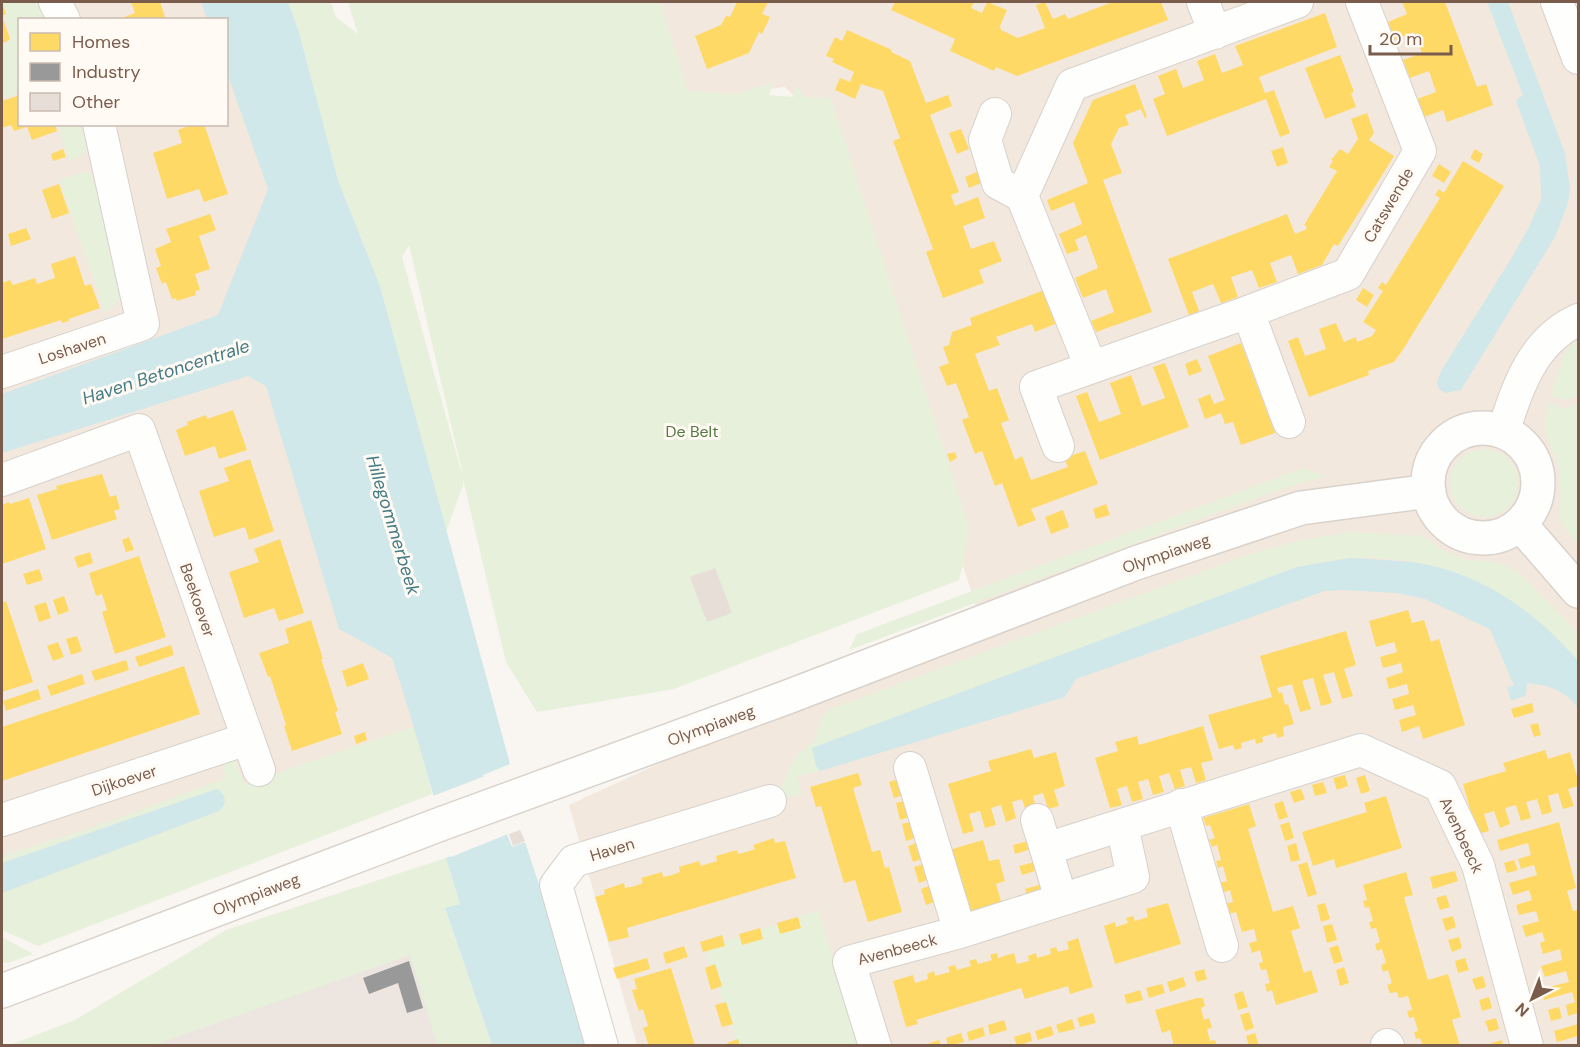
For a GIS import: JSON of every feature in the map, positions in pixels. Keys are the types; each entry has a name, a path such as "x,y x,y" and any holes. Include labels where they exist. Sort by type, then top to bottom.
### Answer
{"main road":[{"path":"1487,429 1503,432 1525,448 1535,465 1538,483 1535,501 1526,518 1512,530 1493,537 1474,537 1464,534 1441,518 1431,500 1429,491 1431,467 1438,453 1449,440 1471,430 1487,429"},
{"name":"Olympiaweg","path":"2,991 438,825 785,698 1136,563 1301,508 1429,491"},
{"path":"1520,524 1578,591"}],"street":[{"path":"55,2 63,18"},
{"path":"1203,2 1215,33"},
{"path":"1022,196 1072,85 1297,2"},
{"name":"Catswende","path":"1058,446 1036,387 1348,274 1420,151 1362,2"},
{"path":"1557,2 1578,58"},
{"path":"995,114 985,140 998,183 1022,196 1091,367"},
{"name":"Loshaven","path":"2,372 143,324 99,126"},
{"path":"1248,312 1289,422"},
{"path":"1503,432 1520,386 1536,353 1564,327 1578,320"},
{"name":"Beekoever","path":"2,480 139,430 259,770"},
{"name":"Dijkoever","path":"2,820 247,739"},
{"name":"Avenbeeck","path":"1046,849 1361,750 1440,786 1478,865 1527,1046"},
{"name":"Avenbeeck","path":"910,768 960,932"},
{"name":"Haven","path":"602,1046 556,885 574,861 770,801"},
{"path":"1181,805 1222,946"},
{"path":"1037,820 1061,899"},
{"name":"Avenbeeck","path":"875,1046 849,962 960,932 1133,877 1122,825"}],"shaded area":[{"path":"2,2 219,2 224,18 18,18 18,126 228,126 228,30 441,739 2,910"},
{"path":"651,2 1578,2 1578,1045 637,1045 569,805 979,616 835,161 801,103 785,87 680,101"},
{"path":"420,887 473,1046 35,1046"}],"green space":[{"path":"2,2 36,2 44,18 18,18 18,93 2,99 2,45 12,41"},
{"name":"De Belt","path":"288,2 331,2 336,17 358,34 348,2 660,2 688,91 735,94 774,82 769,95 793,97 797,86 805,97 831,98 969,527 963,558 966,566 962,567 959,580 674,689 537,712 506,662 463,479 463,485 446,532 380,286 338,180 299,32","holes":["409,245 462,471 402,257"]},
{"path":"57,126 81,126 87,146 86,152 69,160"},
{"path":"84,172 91,174 95,180 121,293 117,303 105,313 59,180"},
{"path":"1578,339 1578,395 1564,400 1551,395 1565,352"},
{"path":"1549,402 1564,409 1578,403 1578,544 1565,529 1559,517 1560,470 1545,431"},
{"path":"1477,449 1491,449 1503,454 1513,464 1518,483 1513,502 1503,512 1491,517 1477,517 1465,512 1455,502 1450,490 1450,476 1455,464 1465,454"},
{"path":"1303,468 1327,476 1265,495 849,650 857,634"},
{"path":"1349,532 1423,536 1441,549 1462,559 1496,562 1519,573 1578,633 1578,661 1530,615 1477,582 1419,563 1386,559 1331,560 1297,567 816,766 820,771 797,776 802,794 781,800 779,792 794,758 815,740 821,718 828,710 1247,555 1301,540"},
{"path":"415,726 432,794 38,946 2,930 2,893 219,811 217,789 2,863 2,856 96,826 226,778 221,761 234,757 244,784"},
{"path":"446,858 460,904 445,909 492,1045 437,1045 410,955 154,1045 7,1046 75,1020 226,930"},
{"path":"818,910 861,1045 738,1045 705,951 709,947"},
{"path":"2,937 33,954 8,963 2,962"}],"water":[{"path":"201,2 288,2 299,32 338,180 380,286 510,764 483,775 512,847 525,842 592,1045 492,1045 445,908 460,904 446,858 451,856 392,658 339,629 266,386 248,376 2,453 2,394 218,315 268,189 228,76 228,18 207,18"},
{"path":"1487,2 1508,2 1565,153 1570,189 1568,203 1555,237 1461,390 1445,393 1439,389 1437,382 1441,371 1514,254 1541,199 1540,166 1516,101 1523,95"},
{"path":"1350,558 1411,562 1436,567 1460,574 1504,596 1543,625 1578,661 1578,708 1568,697 1556,690 1527,683 1526,695 1511,701 1507,687 1514,686 1490,629 1425,599 1397,593 1325,591 1076,679 1065,697 820,771 816,766 812,748 1297,567"},
{"path":"217,789 223,794 225,800 219,811 2,893 2,863"}],"pier":[{"path":"485,776 508,834 451,857 430,797"}],"building: Homes":[{"path":"2,2 6,14 2,16"},
{"path":"131,2 160,2 165,18 121,18 135,13"},
{"path":"737,2 768,2 762,14 770,17 762,34 759,32 749,53 707,69 695,36 721,25 726,16 730,17"},
{"path":"895,2 974,2 971,8 982,13 987,2 1007,10 1000,26 1001,30 1018,38 1045,28 1036,5 1045,2 1053,19 1065,14 1068,19 1110,2 1161,2 1168,20 1017,76 996,67 994,71 950,51 955,39 891,10"},
{"path":"1402,2 1445,2 1477,87 1486,84 1493,105 1447,122 1443,110 1424,117 1417,99 1436,92 1429,71 1410,78 1403,60 1422,53 1414,32 1395,40 1388,22 1407,14"},
{"path":"1325,13 1337,47 1259,77 1265,93 1274,90 1290,133 1280,137 1266,99 1167,136 1153,99 1165,94 1158,76 1176,69 1183,88 1204,80 1197,61 1215,54 1222,73 1243,65 1235,46"},
{"path":"2,16 10,39 2,44"},
{"path":"847,30 892,50 891,52 910,61 926,103 948,95 952,106 930,115 959,192 951,195 955,206 978,197 985,218 963,226 971,249 994,241 1002,261 979,270 984,283 943,298 926,252 933,249 893,141 900,138 883,91 861,84 855,99 835,90 840,78 850,82 854,72 832,62 834,59 826,56 835,37 842,41"},
{"path":"1340,55 1354,92 1351,93 1356,107 1325,119 1305,68"},
{"path":"1135,84 1147,117 1145,118 1141,109 1125,115 1129,125 1119,128 1111,144 1122,173 1103,180 1152,312 1096,332 1091,321 1114,312 1106,289 1083,298 1075,278 1098,268 1086,235 1075,240 1079,250 1067,254 1059,234 1082,224 1074,202 1051,211 1047,200 1088,183 1073,143 1093,100"},
{"path":"18,96 18,126 56,126 57,131 32,140 27,127 14,131 11,125 2,128 2,101"},
{"path":"1367,113 1374,133 1369,140 1394,156 1338,246 1334,244 1322,265 1298,274 1291,255 1270,263 1277,282 1259,288 1252,270 1231,277 1238,297 1221,303 1213,284 1192,292 1199,311 1189,315 1168,259 1287,214 1295,234 1305,230 1307,227 1304,225 1337,171 1329,167 1333,161 1331,160 1340,149 1348,154 1358,139 1351,119"},
{"path":"188,126 205,126 228,194 204,202 199,189 167,199 153,153 182,143 178,130"},
{"path":"961,129 969,149 957,154 949,133"},
{"path":"1283,147 1288,163 1277,167 1271,151"},
{"path":"63,149 66,157 53,161 51,154"},
{"path":"1475,149 1483,154 1479,163 1470,158"},
{"path":"1463,161 1504,186 1404,348 1394,362 1368,371 1369,375 1309,397 1288,341 1298,337 1305,356 1326,349 1319,329 1336,323 1344,342 1356,337 1357,342 1372,336 1376,330 1363,322 1383,291 1378,288 1382,282 1386,285 1440,198 1435,195 1439,189 1444,193"},
{"path":"1439,164 1451,172 1444,183 1432,176"},
{"path":"977,172 981,183 969,188 965,177"},
{"path":"59,184 69,213 52,219 42,190"},
{"path":"210,214 216,230 199,236 210,269 195,274 200,290 195,291 196,295 177,301 176,298 172,299 166,282 162,284 156,268 161,266 155,249 171,242 166,229"},
{"path":"26,228 31,239 11,246 8,234"},
{"path":"75,256 85,286 91,284 100,308 69,319 68,317 69,321 62,323 61,320 2,339 2,283 10,280 13,285 35,278 37,284 55,278 51,264"},
{"path":"1363,288 1374,295 1367,307 1356,300"},
{"path":"1047,289 1060,322 1035,332 1032,324 996,337 1000,345 975,354 989,391 997,388 1009,420 1001,423 1015,460 1022,456 1031,480 1068,467 1064,458 1085,451 1098,484 1031,509 1036,520 1018,527 1002,483 995,486 982,451 975,454 962,420 969,417 956,383 947,386 939,367 949,363 943,347 949,345 952,332 972,325 970,318"},
{"path":"1241,343 1275,433 1241,445 1233,422 1225,424 1221,413 1205,419 1198,399 1210,394 1214,404 1225,400 1208,356"},
{"path":"1197,359 1202,371 1189,376 1185,364"},
{"path":"1165,363 1189,427 1100,460 1076,396 1087,392 1099,422 1121,414 1110,383 1131,375 1142,406 1165,398 1153,367"},
{"path":"233,410 247,450 219,459 215,446 185,456 176,430 188,425 187,422 206,415 207,419"},
{"path":"955,452 957,458 950,462 947,454"},
{"path":"250,459 274,531 249,540 245,527 214,537 199,491 229,481 224,468"},
{"path":"102,474 110,497 116,495 120,509 114,511 117,519 52,540 37,495 57,489 56,486"},
{"path":"29,498 46,549 2,564 2,505"},
{"path":"1106,504 1110,515 1096,519 1093,509"},
{"path":"1063,510 1069,527 1051,534 1045,517"},
{"path":"129,537 134,550 126,552 122,540"},
{"path":"280,539 304,613 279,621 274,608 244,618 229,572 259,562 254,549"},
{"path":"90,552 93,563 78,568 74,557"},
{"path":"139,556 166,637 115,654 102,612 107,610 102,594 96,596 89,573"},
{"path":"39,569 43,580 27,585 23,574"},
{"path":"64,596 69,611 58,615 53,600"},
{"path":"6,601 33,682 2,692 2,603"},
{"path":"46,602 51,618 39,622 34,606"},
{"path":"1408,610 1412,623 1424,620 1431,642 1439,639 1465,725 1423,739 1419,726 1402,732 1399,720 1416,715 1413,705 1395,710 1392,699 1409,694 1407,684 1389,689 1386,678 1403,672 1401,663 1383,668 1380,657 1397,652 1394,642 1376,647 1369,621"},
{"path":"311,620 338,711 335,712 342,734 292,751 270,676 268,677 259,653 289,643 285,629"},
{"path":"1346,631 1356,665 1344,669 1353,696 1342,699 1334,672 1323,675 1332,703 1321,706 1313,678 1302,681 1311,709 1300,712 1292,684 1277,688 1279,693 1282,692 1285,705 1288,704 1294,724 1283,727 1284,736 1277,738 1276,733 1262,737 1263,742 1256,744 1255,739 1241,743 1242,748 1235,750 1233,745 1219,749 1208,715 1272,697 1260,656"},
{"path":"77,636 82,651 71,655 66,639"},
{"path":"58,642 64,657 53,661 47,646"},
{"path":"171,645 174,655 139,667 135,657"},
{"path":"126,660 129,670 95,681 91,671"},
{"path":"363,663 369,679 347,687 342,671"},
{"path":"184,666 200,714 2,781 2,727"},
{"path":"82,674 85,684 51,696 47,686"},
{"path":"38,689 41,699 6,711 3,701"},
{"path":"1532,703 1534,712 1514,718 1511,709"},
{"path":"1538,723 1541,735 1534,737 1530,725"},
{"path":"1203,726 1213,760 1201,763 1206,780 1196,783 1191,767 1180,770 1185,786 1175,789 1169,773 1159,776 1164,792 1153,795 1148,779 1138,782 1143,799 1132,802 1127,786 1117,789 1122,805 1110,808 1095,758 1118,751 1115,742 1137,736 1139,745"},
{"path":"365,732 367,740 356,744 354,736"},
{"path":"1031,749 1034,758 1056,752 1065,786 1054,790 1059,806 1048,809 1043,793 1033,796 1037,812 1027,815 1022,799 1012,802 1016,818 1006,822 1001,805 991,808 996,825 985,828 980,811 969,814 974,831 963,834 948,784 991,771 988,761"},
{"path":"1545,750 1548,759 1570,752 1578,780 1578,786 1568,789 1574,806 1563,809 1558,793 1548,796 1552,812 1542,815 1537,799 1526,802 1531,818 1521,821 1516,805 1505,808 1510,824 1500,828 1494,811 1484,814 1489,831 1477,834 1463,784 1506,771 1503,763"},
{"path":"858,773 862,785 853,788 872,852 880,850 885,868 889,867 902,912 868,922 855,880 844,883 821,806 816,807 810,787"},
{"path":"1345,775 1348,786 1337,790 1333,778"},
{"path":"1365,775 1370,791 1361,794 1356,778"},
{"path":"898,779 903,795 894,798 889,782"},
{"path":"1323,782 1327,793 1315,796 1312,785"},
{"path":"1301,789 1305,799 1294,803 1290,792"},
{"path":"1386,796 1402,848 1336,868 1334,859 1313,866 1302,832 1367,812 1364,803"},
{"path":"904,801 909,817 900,820 896,803"},
{"path":"1283,801 1288,817 1279,820 1274,804"},
{"path":"1249,804 1256,826 1248,829 1273,912 1293,906 1300,928 1291,931 1304,973 1311,970 1318,992 1276,1005 1272,990 1267,992 1265,984 1270,983 1266,969 1261,970 1259,963 1263,962 1260,950 1252,953 1249,943 1257,941 1254,929 1242,932 1236,912 1228,914 1225,904 1233,902 1230,890 1222,893 1219,883 1227,881 1223,866 1218,868 1216,861 1221,860 1217,845 1212,847 1209,840 1215,838 1210,825 1206,826 1203,818"},
{"path":"910,822 915,838 906,841 902,824"},
{"path":"1289,822 1294,838 1285,841 1280,825"},
{"path":"1559,822 1576,888 1567,891 1573,911 1578,910 1578,1013 1568,1016 1566,1005 1575,1002 1572,992 1544,1000 1541,989 1569,982 1566,971 1545,977 1541,966 1562,960 1560,949 1543,954 1540,943 1545,941 1542,932 1526,937 1522,926 1539,921 1536,911 1519,915 1516,905 1532,900 1529,890 1513,895 1509,883 1537,875 1534,865 1521,869 1518,859 1531,855 1528,843 1500,851 1497,840"},
{"path":"774,838 775,843 785,841 796,878 627,928 629,937 609,942 595,897 605,894 604,890 624,883 625,888 635,886 643,883 641,878 662,872 663,877 672,875 680,872 679,867 699,861 701,866 717,861 716,856 737,850 738,854 746,852 755,849 753,845"},
{"path":"983,840 989,861 999,859 1005,881 996,884 1002,905 968,916 949,850"},
{"path":"1028,841 1031,849 1015,854 1013,845"},
{"path":"916,843 922,859 913,862 908,846"},
{"path":"1296,843 1300,860 1291,862 1287,846"},
{"path":"1514,860 1518,870 1507,873 1504,863"},
{"path":"1035,862 1038,870 1022,875 1019,866"},
{"path":"1307,862 1317,894 1308,897 1298,865"},
{"path":"923,864 927,880 919,883 914,867"},
{"path":"1455,871 1458,881 1433,889 1430,877"},
{"path":"1406,872 1413,895 1404,897 1428,980 1448,974 1461,1017 1452,1020 1460,1046 1423,1046 1420,1038 1416,1039 1414,1032 1418,1031 1414,1017 1409,1018 1407,1011 1412,1010 1408,996 1399,998 1397,992 1390,993 1387,985 1392,983 1388,970 1383,972 1381,965 1386,963 1382,949 1377,951 1375,944 1380,942 1376,928 1371,929 1369,922 1373,921 1369,907 1365,908 1363,901 1367,900 1363,885"},
{"path":"1042,884 1044,892 1028,898 1025,889"},
{"path":"929,886 934,902 926,905 921,889"},
{"path":"1446,895 1450,907 1440,910 1436,898"},
{"path":"1168,903 1181,944 1115,964 1104,926 1115,922 1116,927 1128,923 1126,918 1133,916 1135,921 1148,917 1146,909"},
{"path":"1325,903 1330,919 1321,922 1317,905"},
{"path":"1453,916 1456,927 1446,931 1442,919"},
{"path":"798,917 801,928 780,934 777,923"},
{"path":"1332,924 1337,940 1327,943 1323,926"},
{"path":"760,928 763,939 742,945 739,934"},
{"path":"722,935 725,946 703,952 700,942"},
{"path":"1459,937 1462,948 1452,952 1448,940"},
{"path":"1078,938 1093,987 1070,994 1068,986 1025,999 1021,988 916,1020 918,1024 906,1027 893,981 913,975 915,983 928,979 927,974 934,971 935,976 950,972 948,967 955,965 957,970 971,966 969,961 976,959 978,964 992,960 990,955 997,953 998,958 1014,953 1017,964 1029,961 1028,956 1036,953 1037,958 1051,954 1050,949 1056,947 1058,952 1069,949 1067,942"},
{"path":"1338,945 1343,961 1334,964 1329,948"},
{"path":"684,946 688,957 666,964 663,953"},
{"path":"647,958 650,969 617,979 613,968"},
{"path":"1465,958 1469,970 1458,973 1455,961"},
{"path":"715,964 722,986 711,990 705,968"},
{"path":"1344,967 1349,983 1340,986 1336,970"},
{"path":"671,968 695,1046 649,1046 643,1028 648,1026 643,1009 639,1011 632,990 637,989 634,979"},
{"path":"1204,969 1207,979 1197,982 1194,972"},
{"path":"1483,976 1486,987 1476,990 1472,979"},
{"path":"1183,977 1186,986 1170,992 1167,982"},
{"path":"1162,984 1165,993 1149,998 1146,988"},
{"path":"1140,990 1143,1000 1127,1004 1124,995"},
{"path":"1243,991 1248,1007 1238,1010 1234,994"},
{"path":"1489,997 1492,1008 1482,1011 1479,1000"},
{"path":"1203,998 1205,1006 1201,1008 1204,1020 1209,1018 1212,1028 1207,1029 1210,1041 1215,1040 1217,1046 1174,1046 1170,1030 1162,1033 1155,1010"},
{"path":"726,1002 733,1024 722,1027 715,1005"},
{"path":"1559,1007 1562,1018 1551,1021 1548,1010"},
{"path":"1249,1012 1254,1028 1245,1031 1240,1015"},
{"path":"1093,1013 1096,1023 1080,1027 1077,1018"},
{"path":"1496,1018 1499,1029 1489,1032 1485,1021"},
{"path":"1072,1019 1075,1029 1059,1033 1056,1025"},
{"path":"1004,1020 1007,1030 990,1035 988,1025"},
{"path":"1578,1024 1578,1036 1557,1042 1554,1031"},
{"path":"1051,1026 1054,1035 1038,1040 1035,1031"},
{"path":"983,1027 985,1036 969,1041 967,1032"},
{"path":"1030,1032 1032,1041 1017,1046 1014,1037"},
{"path":"961,1033 964,1042 948,1046 946,1038"},
{"path":"1255,1033 1259,1046 1249,1046 1246,1036"},
{"path":"738,1039 740,1046 728,1046 727,1043"},
{"path":"939,1040 941,1046 924,1046 924,1045"},
{"path":"1502,1040 1503,1046 1492,1046 1491,1043"}],"building: Industry":[{"path":"409,961 423,1008 407,1013 398,983 369,994 363,978"}],"building: Other":[{"path":"715,568 732,613 707,622 690,577"},
{"path":"520,830 525,841 513,846 509,834"}],"water label":[{"name":"Haven Betoncentrale","path":"166,372"},
{"name":"Hillegommerbeek","path":"393,525"}]}
